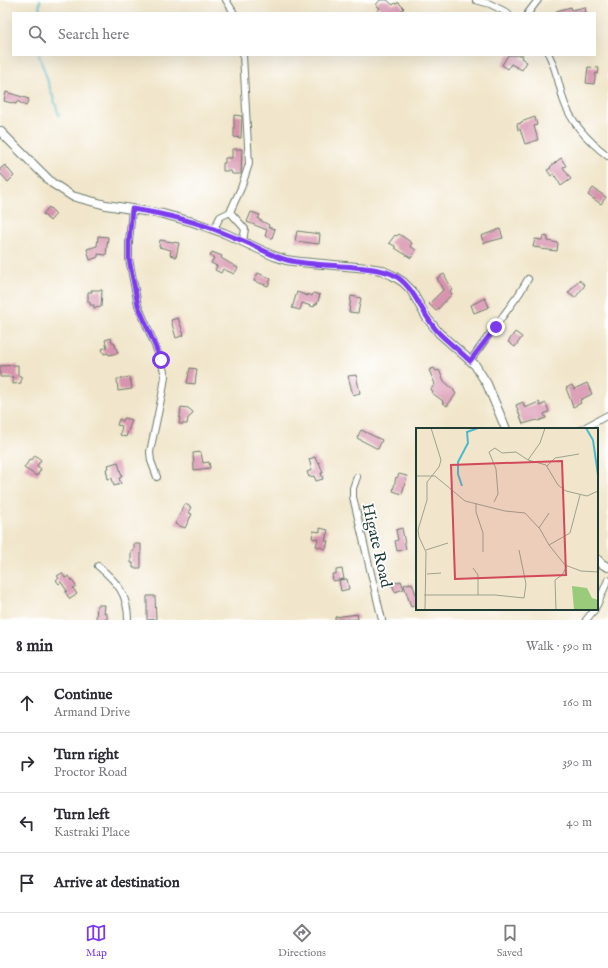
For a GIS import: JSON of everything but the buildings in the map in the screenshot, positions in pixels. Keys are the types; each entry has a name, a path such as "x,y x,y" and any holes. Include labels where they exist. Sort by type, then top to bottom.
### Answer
{"main road":[{"path":"0,131 52,183 62,191 72,196 92,202 163,214 193,222 214,229 286,260 368,268 381,270 392,275 403,282 411,290 427,318 439,333 470,361 488,384 506,428"},
{"path":"598,560 608,567"}],"street":[{"path":"226,0 233,12"},
{"path":"476,0 490,4 506,12"},
{"path":"529,12 538,0"},
{"path":"214,229 220,217 230,212 241,188 249,164 243,56"},
{"path":"549,56 556,72 565,105 574,122 588,140 608,156"},
{"path":"132,209 129,259 138,305 161,360 165,376 164,390 150,452 156,477"},
{"path":"230,212 245,229 243,241"},
{"path":"470,361 519,294 528,279"},
{"path":"584,428 608,415"},
{"name":"Higate Road","path":"357,477 353,488 353,497 382,620"},
{"path":"98,566 112,578 122,590 128,620"},
{"path":"598,603 608,580"},
{"path":"586,620 594,610"}],"waterway":[{"path":"39,12 40,0"},
{"path":"39,56 59,115"}],"route":[{"path":"161,360 138,305 129,259 132,209 163,214 193,222 224,233 286,260 381,270 407,285 427,318 439,333 470,361 496,327"}]}
